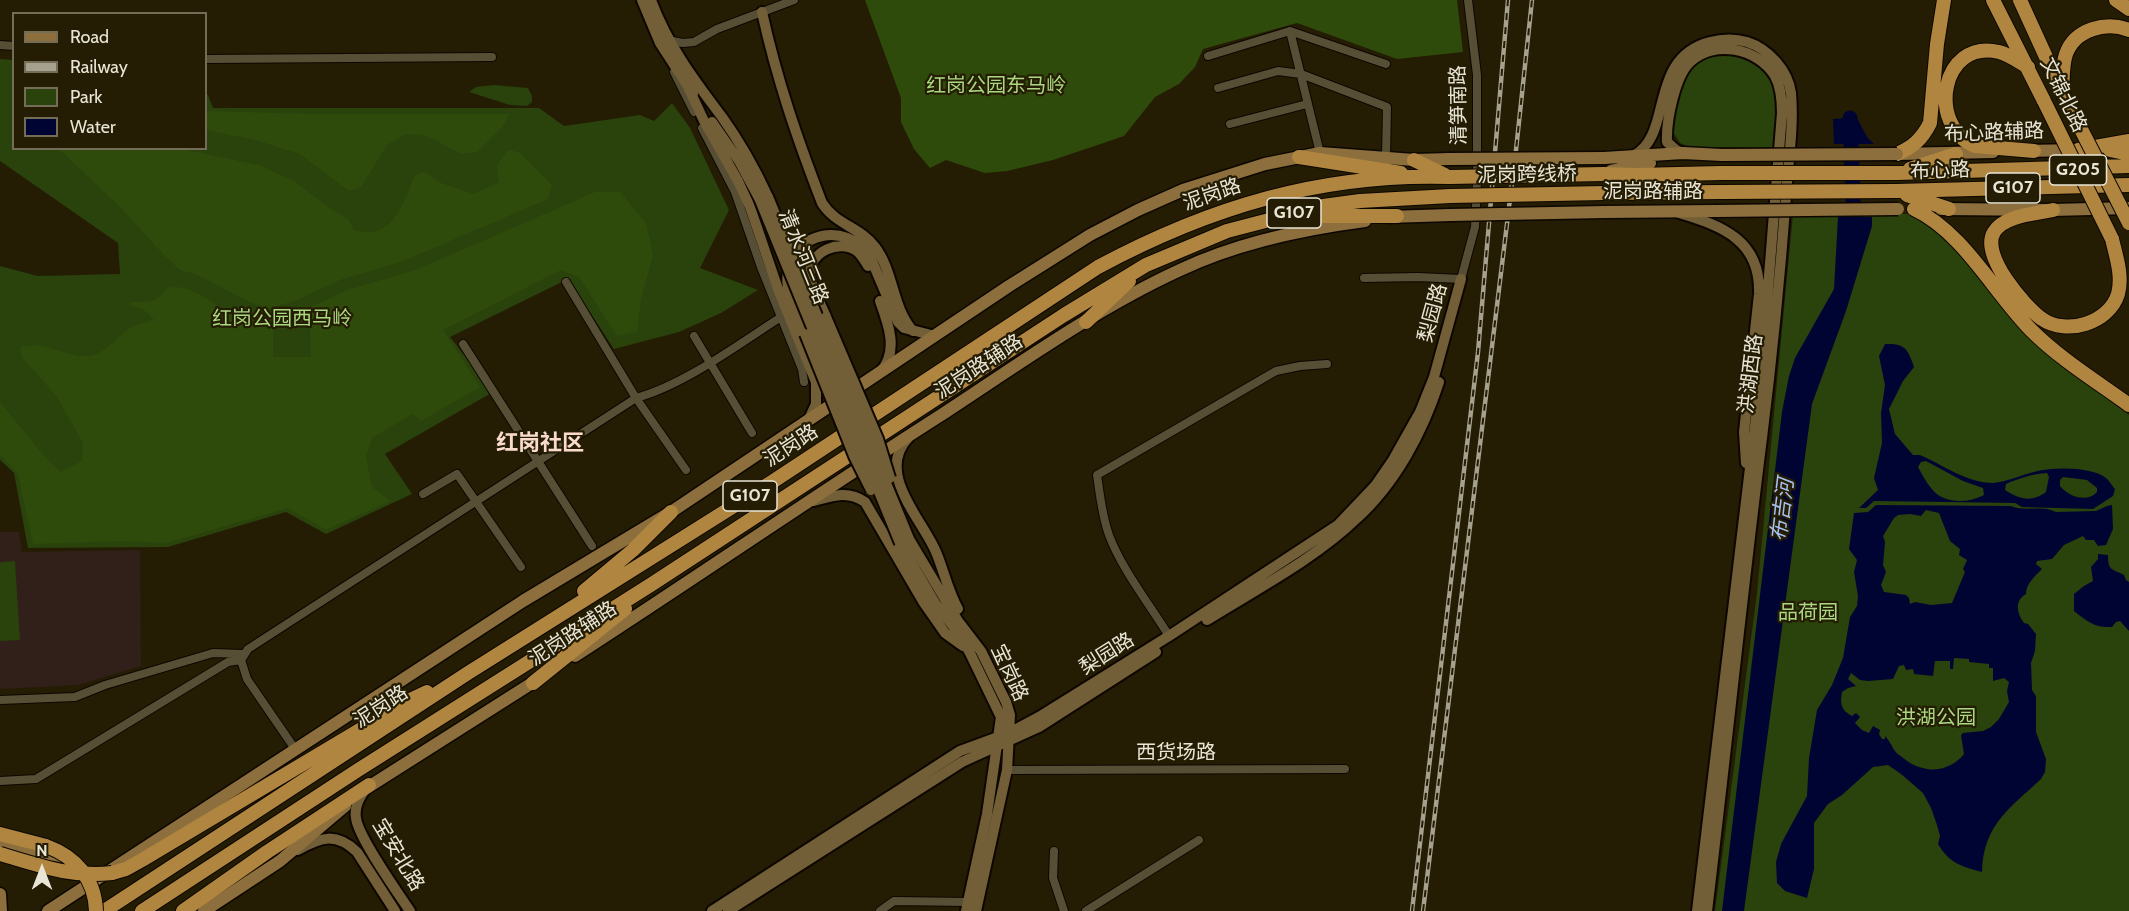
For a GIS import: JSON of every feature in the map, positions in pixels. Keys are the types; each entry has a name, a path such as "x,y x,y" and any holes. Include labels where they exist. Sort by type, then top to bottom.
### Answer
{"highway":[{"path":"1897,154 1916,143 1930,123 1937,44 1944,0"},
{"name":"文锦北路","path":"1993,0 2129,272"},
{"name":"文锦北路","path":"2020,0 2062,92 2129,223"},
{"path":"2116,0 2129,9"},
{"path":"2062,92 2065,57 2077,38 2096,27 2121,27 2129,30"},
{"path":"2028,67 2001,52 1987,50 1974,52 1962,58 1952,69 1947,84 1947,98 1951,126 1966,142 1975,146 2034,151"},
{"path":"2078,150 2129,141"},
{"path":"2110,150 2129,153"},
{"path":"1897,173 1956,154"},
{"path":"1299,157 1433,177"},
{"path":"1414,160 1450,177"},
{"name":"布心路","path":"1897,173 2129,166"},
{"name":"G107","path":"1602,174 1636,176 1721,173 1897,173"},
{"name":"泥岗跨线桥","path":"1450,177 1602,174"},
{"name":"泥岗路","path":"102,911 468,673 772,482 1098,267 1143,243 1228,209 1272,195 1356,182 1450,177"},
{"name":"布心路","path":"1896,191 2129,185"},
{"path":"1896,191 1949,209"},
{"name":"泥岗跨线桥","path":"1450,196 1896,191"},
{"name":"泥岗路","path":"142,911 358,770 652,584 1064,315 1146,265 1227,231 1323,206 1360,201 1450,196"},
{"path":"1914,209 1931,217 1946,231 2039,338 2129,405"},
{"path":"2053,210 2013,219 1995,231 1991,242 1993,257 1999,270 2030,308 2043,320 2064,328 2083,325 2098,318 2113,305 2118,292 2120,275 2112,239"},
{"path":"1282,217 1397,216"},
{"path":"1086,322 1146,265"},
{"path":"565,612 579,596 633,550 671,512"},
{"path":"533,683 563,657 606,626 652,584"},
{"path":"0,854 63,872 94,875 142,860 410,700 468,673"},
{"path":"267,852 346,785 358,770"},
{"path":"183,911 369,785"},
{"path":"0,834 53,849 74,862 85,874 102,911"}],"main road":[{"name":"清水河三路","path":"642,0 664,41 688,71 746,155 905,541"},
{"name":"清水河三路","path":"651,0 666,54 764,198"},
{"path":"762,12 773,60 792,123 822,203 829,214 859,232 875,248 903,317 913,331"},
{"name":"洪湖西路","path":"1632,157 1640,153 1651,140 1667,86 1679,61 1687,52 1716,40 1747,42 1768,53 1783,72 1791,93 1778,300 1757,442 1748,484 1697,911"},
{"name":"洪湖西路","path":"1683,153 1671,147 1667,142 1667,128 1681,76 1692,60 1702,52 1729,49 1756,57 1768,66 1776,77 1779,88 1782,125 1757,442 1707,911"},
{"path":"689,89 750,207 778,289 816,382 816,404 809,420"},
{"name":"布心路辅路","path":"1897,154 2110,150"},
{"name":"泥岗路辅路","path":"48,911 533,595 671,512 1040,266 1090,235 1183,190 1265,164 1320,153 1414,160 1604,158 1683,153 1702,155 1897,154"},
{"name":"泥岗路辅路","path":"1602,174 1634,166 1702,155"},
{"path":"1914,209 2129,208"},
{"name":"泥岗路辅路","path":"204,911 280,861 369,785 533,683 915,431 1086,322 1149,285 1182,269 1231,250 1295,233 1397,216 1914,209"},
{"name":"洪湖西路","path":"1661,211 1680,213 1737,238 1745,245 1756,264 1759,281 1744,432 1748,484"},
{"path":"905,541 854,456 789,295 790,263 800,248 813,239 832,234 849,237 864,247 875,264 894,318 904,328 935,336"},
{"path":"881,371 890,355 889,327 868,266 857,251 848,248 823,250 813,261 811,281 882,450 905,541"},
{"name":"梨园路","path":"728,911 962,762 1003,740 1169,636 1322,538 1338,525 1365,499 1393,460 1427,396 1461,279"},
{"name":"梨园路","path":"712,911 960,752 1003,740 1045,723 1314,552 1357,519 1390,480 1425,418 1439,380 1455,317 1461,279"},
{"path":"915,431 902,445 896,468 908,502 936,550 956,606 976,652"},
{"path":"1744,432 1757,442"},
{"path":"808,503 843,494 865,502 918,595 938,625 945,633 976,652"},
{"name":"宝岗路","path":"905,541 934,603 976,652 1006,702 1010,715 967,907"},
{"path":"213,816 295,757 332,726"},
{"name":"宝岗路","path":"976,911 1007,770 1003,740"},
{"name":"宝安北路","path":"369,785 357,804 356,820 377,859 410,911"},
{"name":"宝安北路","path":"280,861 326,837 343,842 357,852 395,911"},
{"path":"0,846 67,866 93,869 115,868"},
{"path":"0,894 1,911"}],"street":[{"path":"664,41 694,42 717,29 794,0"},
{"name":"清笋南路","path":"1461,279 1474,227 1476,182 1477,75 1468,0"},
{"path":"1208,56 1290,31 1386,64"},
{"path":"1290,31 1320,153"},
{"path":"666,54 735,192 761,267 802,369 804,382"},
{"path":"207,59 492,57"},
{"path":"1218,88 1278,71 1301,74 1387,107 1386,157"},
{"path":"1230,124 1307,104"},
{"path":"1364,278 1461,279"},
{"path":"566,282 636,398 686,470"},
{"path":"0,781 36,779 228,662 242,657 248,649 636,398 655,393 781,317"},
{"path":"694,336 752,433"},
{"path":"463,344 592,546"},
{"path":"1169,636 1117,554 1109,536 1104,519 1098,475 1276,370 1328,364"},
{"path":"423,494 457,474 521,567"},
{"path":"0,700 75,697 105,685 213,653 242,657"},
{"path":"242,657 247,679 295,749"},
{"name":"西货场路","path":"1007,770 1345,769"},
{"path":"1086,911 1199,840"},
{"path":"1054,851 1053,878 1065,911"},
{"path":"880,911 894,901 967,907"}],"shaded area":[{"path":"0,532 19,532 22,552 140,550 141,666 78,685 0,689"}],"green space":[{"name":"红岗公园东马岭","path":"865,0 1457,0 1463,52 1397,59 1297,23 1203,49 1195,67 1179,84 1155,97 1124,136 1053,160 1007,171 985,173 946,160 930,168 914,149 901,122 901,98"},
{"path":"1727,52 1754,60 1771,76 1778,99 1778,147 1689,147 1680,143 1673,132 1681,90 1690,70 1704,57"},
{"name":"红岗公园西马岭","path":"0,59 12,60 12,150 207,150 207,95 213,108 539,108 564,126 640,115 654,121 672,103 690,128 729,210 700,268 758,290 721,313 679,332 614,349 568,279 450,337 493,392 385,454 412,494 326,534 286,512 168,547 28,548 14,473 0,460 0,266 38,276 120,274 118,243 0,161"},
{"path":"494,85 528,88 532,102 527,106 510,105 469,92 476,87"},
{"path":"207,111 309,114 510,114 503,126 477,152 461,154 425,135 406,134 387,145 361,187 349,191 300,154 255,140 207,130"},
{"path":"60,150 186,150 259,165 294,181 348,219 354,230 367,232 382,229 395,217 415,175 424,172 441,183 473,194 499,182 497,165 508,150 519,152 552,185 548,199 401,262 340,280 295,301 269,308 249,302 196,274 180,270 121,208"},
{"path":"595,192 620,192 646,223 653,255 641,299 637,332 617,336 579,277 561,270 443,330 480,387 421,421 413,414 372,438 366,456 372,487 391,501 326,530 288,508 166,543 122,541 33,544 18,475 0,454 0,402 43,455 60,472 82,461 83,443 58,398 22,357 20,348 38,345 75,355 94,355 107,348 130,328 154,320 143,310 129,306 131,302 152,301 166,289 173,287 185,288 197,293 245,320 259,322 273,320 273,357 311,357 309,308 347,290 418,269"},
{"name":"洪湖公园","path":"1793,214 1923,214 1942,225 2039,343 2129,415 2129,911 1715,911 1757,593"},
{"path":"15,561 20,640 0,641 0,562"}],"water":[{"path":"1857,118 1867,137 1874,144 1834,144 1833,119"},
{"path":"1838,217 1872,217 1872,226 1846,311 1812,404 1744,911 1722,911 1782,412 1795,358 1834,289"},
{"path":"1885,344 1901,346 1910,356 1914,367 1903,381 1889,409 1895,434 1913,455 1920,455 1965,477 1993,483 2050,469 2091,471 2108,480 2115,489 2113,496 2093,509 2022,507 2015,503 1874,501 1866,508 1859,508 1878,490 1874,478 1882,443 1881,413 1885,385 1879,356","holes":["1926,461 1963,481 1983,488 1984,495 1963,501 1942,497 1931,488 1918,467 1921,462","2047,473 2049,477 2046,492 2030,499 2015,496 2005,490 2006,484","2063,477 2087,480 2097,488 2097,492 2083,498 2073,496 2060,486 2060,480"]},
{"path":"1876,505 2011,506 2056,512 2096,511 2112,505 2113,529 2106,545 2098,546 2094,540 2086,540 2083,536 2064,545 2052,559 2037,561 2036,564 2042,569 2031,580 2026,594 2018,604 2018,611 2024,623 2028,624 2036,634 2035,651 2031,663 2032,690 2036,696 2036,732 2046,759 2045,772 2041,779 2000,819 1993,830 1987,842 1982,872 1957,863 1942,851 1938,844 1940,836 1937,825 1923,793 1888,765 1873,767 1842,795 1828,804 1814,823 1814,869 1807,898 1785,891 1777,883 1776,862 1781,844 1807,796 1809,758 1817,710 1832,685 1843,658 1850,617 1857,606 1858,596 1854,572 1857,560 1849,549 1854,513 1868,512","holes":["1926,510 1939,513 1950,541 1960,549 1959,555 1967,560 1963,569 1965,572 1952,603 1931,605 1915,602 1910,604 1906,595 1884,592 1881,585 1886,572 1883,565 1885,542 1883,536 1898,515 1921,516","1954,658 1989,664 1989,668 1993,668 1993,681 2004,678 2009,682 2007,691 2009,702 1999,719 1991,727 1983,731 1961,735 1964,754 1950,765 1926,769 1909,763 1896,752 1885,736 1885,739 1882,739 1879,734 1880,730 1873,726 1869,733 1862,730 1855,723 1860,717 1856,713 1852,716 1842,706 1842,692 1856,686 1848,679 1851,673 1860,680 1893,679 1899,666 1904,665 1906,670 1913,669 1914,674 1933,676 1935,661 1950,661 1950,669 1953,669"]},
{"path":"2098,554 2108,555 2110,567 2124,575 2129,582 2129,631 2120,621 2112,627 2095,625 2074,611 2074,594 2093,581 2091,567 2098,559"}],"waterway":[{"name":"布吉河","path":"1850,118 1854,223"}],"railway":[{"path":"1412,911 1478,352 1508,0"},
{"path":"1423,911 1516,150 1532,0"}],"district":[{"name":"红岗社区","path":"540,444"}],"park label":[{"name":"品荷园","path":"1808,613"}]}
